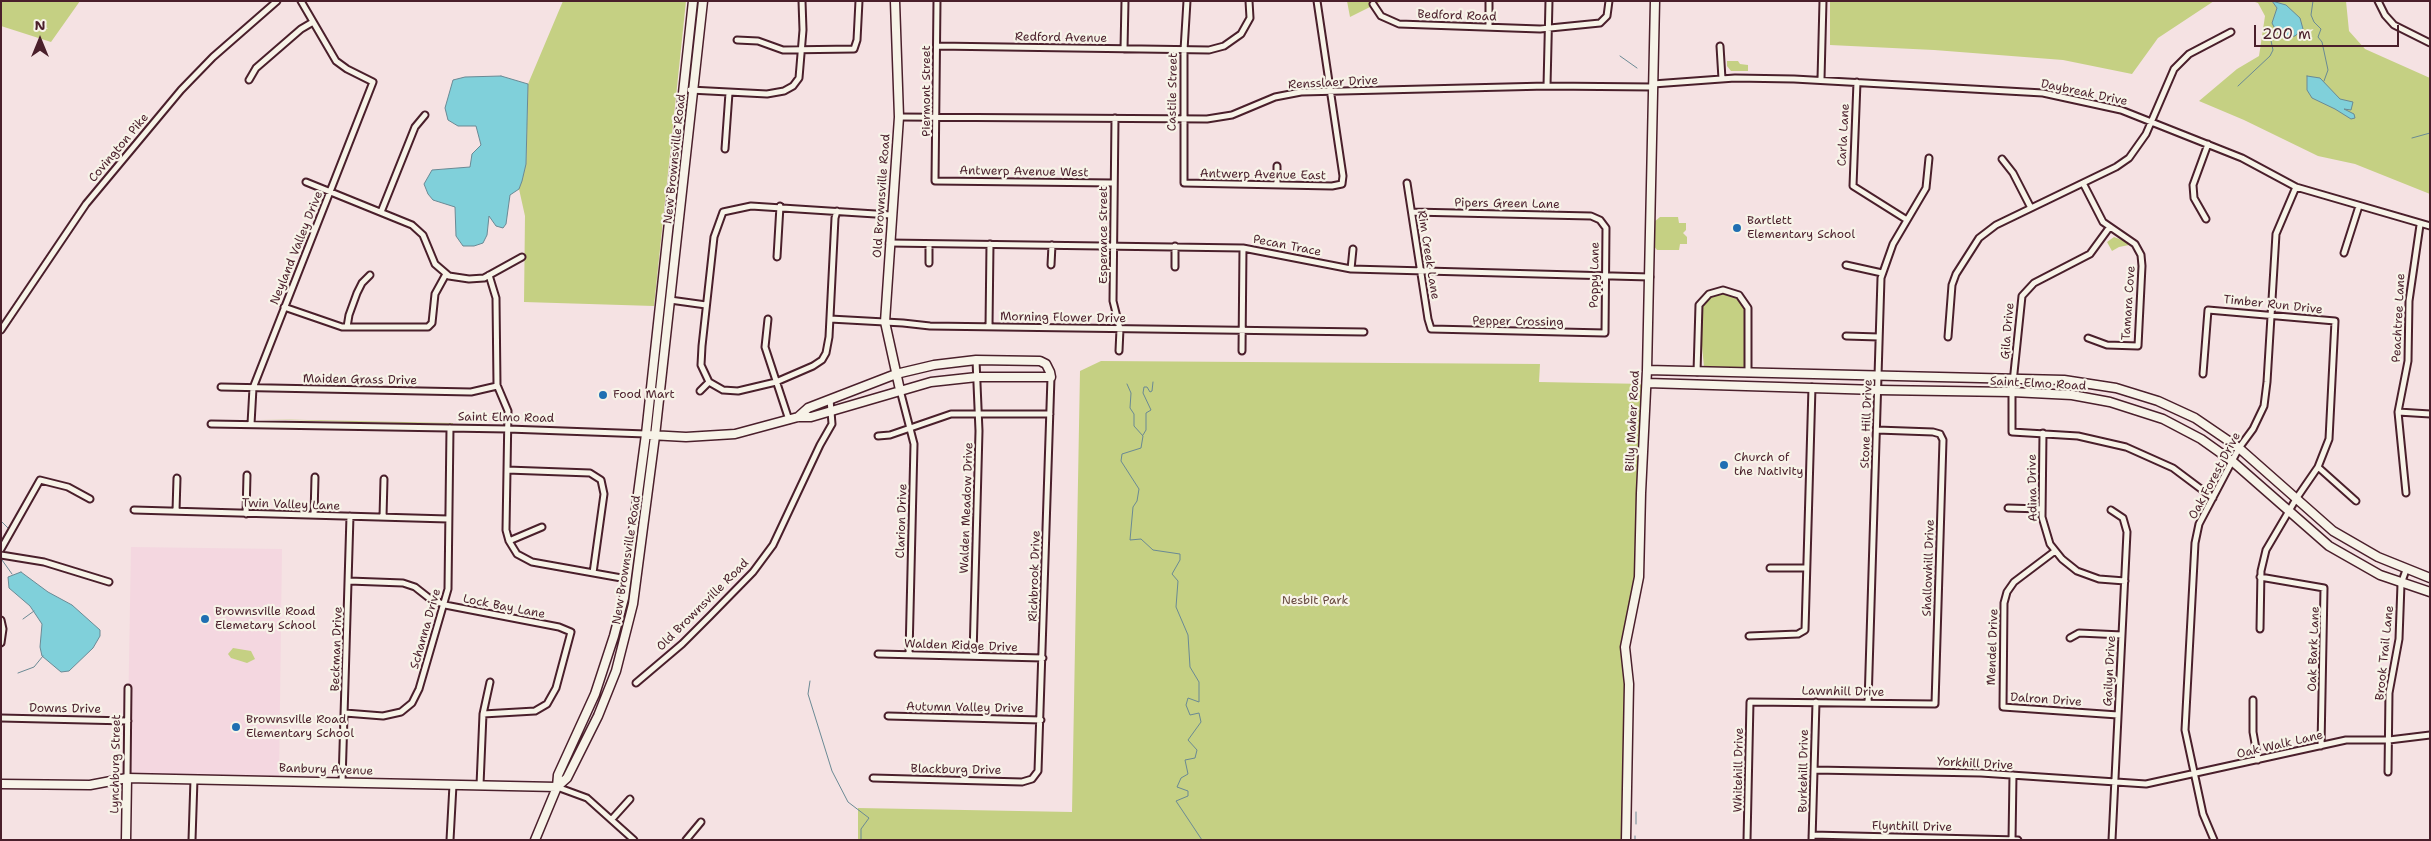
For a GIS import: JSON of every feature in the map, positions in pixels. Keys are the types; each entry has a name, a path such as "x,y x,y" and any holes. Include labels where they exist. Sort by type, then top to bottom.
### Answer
{"main road":[{"name":"New Brownsville Road","path":"557,787 558,775 595,694 606,662 620,614 627,579 646,434 693,1"},
{"name":"New Brownsville Road","path":"557,787 567,778 598,716 616,671 636,588 655,436 703,1"},
{"name":"Old Brownsville Road","path":"895,1 899,117 885,322 900,390"},
{"name":"Billy Maher Road","path":"1626,840 1629,684 1625,647 1639,577 1640,493 1647,383 1650,277 1655,1"},
{"name":"Saint Elmo Road","path":"646,434 655,436 718,436 752,430 798,417 810,416 931,382 977,377 1051,378 1049,369 1040,360 976,360 934,365 896,374 830,399 808,408 798,417"},
{"name":"Saint Elmo Road","path":"1647,370 2064,380 2103,385 2148,398 2194,418 2239,448 2333,531 2361,548 2406,570 2430,578"},
{"path":"1700,372 1704,384"},
{"path":"1738,385 1739,373"},
{"name":"Saint Elmo Road","path":"1647,383 2072,395 2133,408 2163,419 2201,440 2232,461 2328,546 2364,567 2401,584 2430,592"},
{"path":"2163,419 2170,406"},
{"name":"Banbury Avenue","path":"1,784 90,785 127,778 557,787"},
{"name":"Lynchburg Street","path":"126,840 127,778"},
{"path":"535,840 557,787"}],"street":[{"name":"Covington Pike","path":"1,330 86,204 181,90 213,57 277,1"},
{"path":"249,80 256,68 301,29 313,22 301,1"},
{"path":"683,89 770,94 784,91 793,86 798,78 801,50 804,13 802,1"},
{"path":"737,40 762,42 781,50 854,49 858,40 859,1"},
{"name":"Piermont Street","path":"935,181 937,1"},
{"path":"1124,49 1125,1"},
{"name":"Castile Street","path":"1184,183 1184,50 1187,1"},
{"name":"Redford Avenue","path":"937,46 1184,50 1216,48 1237,38 1249,21 1249,1"},
{"path":"1317,1 1330,92"},
{"path":"1489,1 1489,27"},
{"path":"1547,86 1549,1"},
{"name":"Bedford Road","path":"1373,4 1381,16 1399,24 1548,28 1596,24 1608,21 1609,1"},
{"path":"1821,79 1823,1"},
{"path":"2378,1 2386,17 2394,25 2430,43"},
{"name":"Neyland Valley Drive","path":"251,424 253,388 372,81 353,73 338,63 313,22"},
{"path":"1948,337 1952,286 1973,246 1991,228 2116,167 2129,158 2142,141 2166,84 2178,64 2189,54 2230,32"},
{"path":"1720,46 1722,79"},
{"name":"Daybreak Drive","path":"1653,86 1722,79 1821,79 2043,93 2121,110 2242,158 2296,186 2420,225 2430,226"},
{"name":"Carla Lane","path":"1857,82 1853,186 1907,220"},
{"name":"Rensslaer Drive","path":"899,117 1183,119 1229,116 1289,94 1547,86 1653,86"},
{"name":"Antwerp Avenue East","path":"1184,183 1342,184 1343,176 1330,92"},
{"path":"725,150 729,93"},
{"path":"381,212 415,127 425,115"},
{"name":"Esperance Street","path":"1115,118 1114,303 1120,329 1119,351"},
{"path":"2206,219 2194,198 2193,185 2208,144"},
{"name":"Stone Hill Drive","path":"1868,703 1882,273 1890,251 1926,188 1929,158"},
{"path":"2002,159 2015,176 2031,208"},
{"path":"1277,166 1277,185"},
{"name":"Antwerp Avenue West","path":"935,181 1114,184"},
{"path":"306,182 381,212 417,229 424,238 433,262 446,274 472,279 489,275 522,257"},
{"name":"Rim Creek Lane","path":"1407,183 1431,329"},
{"path":"2083,183 2098,215 2109,228"},
{"name":"Oak Forest Drive","path":"2213,838 2203,814 2185,726 2195,543 2199,524 2239,448 2253,428 2264,406 2276,234 2296,186"},
{"path":"837,211 835,218 830,319 826,353 822,360 813,366 776,382 738,391 723,390 709,382 701,365 701,356 714,236 723,212 742,206 780,206 891,215"},
{"path":"777,257 780,206"},
{"path":"2344,253 2359,206"},
{"name":"Pipers Green Lane","path":"1412,212 1591,216 1600,220"},
{"name":"Poppy Lane","path":"1600,220 1606,228 1605,333"},
{"name":"Peachtree Lane","path":"2406,494 2398,412 2408,358 2409,300 2420,225"},
{"name":"Tamara Cove","path":"2088,338 2107,345 2138,346 2142,259 2133,241 2109,228"},
{"name":"Gila Drive","path":"2043,433 2012,432 2012,392 2019,308 2025,291 2034,283 2090,254 2109,228"},
{"name":"Pecan Trace","path":"889,243 1243,248 1352,269 1650,277"},
{"path":"928,263 929,244"},
{"path":"989,327 990,244"},
{"path":"1051,265 1052,245"},
{"path":"1175,246 1175,267"},
{"path":"1242,351 1243,248"},
{"path":"1352,269 1353,249"},
{"path":"1846,265 1882,273"},
{"path":"284,307 332,325 424,328 432,326 434,296 446,274"},
{"path":"348,327 349,315 357,293 362,283 370,275"},
{"path":"489,275 496,296 497,386 507,408 506,530 509,541 518,554 532,562 627,579"},
{"path":"1700,372 1699,305 1709,294 1723,290 1740,295 1748,308 1748,373"},
{"path":"670,300 706,304"},
{"name":"Timber Run Drive","path":"2203,374 2208,310 2335,321 2331,426 2327,448 2318,467"},
{"path":"768,319 766,346 789,420"},
{"name":"Morning Flower Drive","path":"830,319 926,326 1364,332"},
{"name":"Pepper Crossing","path":"1431,329 1605,333"},
{"path":"1846,336 1879,337"},
{"name":"Walden Meadow Drive","path":"972,656 978,414 976,360"},
{"name":"Richbrook Drive","path":"1037,774 1040,766 1051,378"},
{"path":"700,390 709,382"},
{"name":"Maiden Grass Drive","path":"221,387 471,392 497,386"},
{"path":"1749,636 1804,632 1812,388"},
{"name":"Clarion Drive","path":"900,390 911,428 914,447 909,654"},
{"name":"Old Brownsville Road","path":"636,683 682,644 753,572 774,546 820,445 830,429 833,420 830,399"},
{"path":"2398,412 2430,414"},
{"path":"878,436 911,428 946,416 1050,414"},
{"name":"Saint Elmo Road","path":"210,424 508,428 646,434"},
{"name":"Schanna Drive","path":"345,713 383,716 401,712 412,703 419,689 445,605 449,581 450,428"},
{"name":"Shallowhill Drive","path":"1877,430 1942,432 1935,704"},
{"path":"2043,433 2089,438 2143,453 2185,475 2213,498"},
{"name":"Adina Drive","path":"2043,433 2042,509 2045,531 2055,551 2071,567 2085,575 2125,581"},
{"path":"2260,629 2260,577 2268,545 2318,467 2356,501"},
{"path":"507,470 590,473 601,480 604,494 593,573"},
{"path":"246,514 247,475"},
{"path":"314,515 315,477"},
{"path":"176,512 177,478"},
{"path":"383,517 384,479"},
{"path":"1,549 40,480 68,487 90,499"},
{"path":"2008,508 2042,509"},
{"name":"Twin Valley Lane","path":"134,510 448,519"},
{"name":"Gailyn Drive","path":"2110,510 2123,518 2127,527 2112,840"},
{"name":"Beckman Drive","path":"342,782 350,516"},
{"path":"509,541 542,528"},
{"name":"Mendel Drive","path":"2003,707 2004,603 2007,592 2014,582 2055,551"},
{"path":"1,555 44,562 109,582"},
{"path":"1770,568 1806,568"},
{"name":"Brook Trail Lane","path":"2388,772 2389,693 2399,639 2401,584 2406,570"},
{"name":"Oak Bark Lane","path":"2260,577 2324,588 2321,746"},
{"name":"Lock Bay Lane","path":"348,581 403,583 416,587 429,598 445,605 559,627 571,632 556,688 547,704 536,711 483,714"},
{"path":"1,620 3,629 1,643"},
{"path":"2070,638 2079,633 2122,635"},
{"name":"Walden Ridge Drive","path":"878,654 1043,658"},
{"path":"480,785 483,714 490,682"},
{"name":"Lynchburg Street","path":"127,778 128,688"},
{"path":"2253,700 2253,732 2258,760"},
{"name":"Lawnhill Drive","path":"1750,702 1935,704"},
{"name":"Whitehill Drive","path":"1747,840 1750,702"},
{"name":"Burkehill Drive","path":"1812,837 1816,702"},
{"name":"Dalron Drive","path":"2003,707 2118,715"},
{"name":"Autumn Valley Drive","path":"888,716 1041,720"},
{"name":"Downs Drive","path":"1,718 128,721"},
{"name":"Oak Walk Lane","path":"2136,783 2146,784 2346,740 2389,740 2430,735"},
{"name":"Yorkhill Drive","path":"1814,770 1981,773 2136,783"},
{"name":"Blackburg Drive","path":"873,778 1022,782 1030,781 1037,774"},
{"path":"2012,840 2013,775"},
{"path":"192,840 194,779"},
{"path":"450,840 453,785"},
{"name":"Banbury Avenue","path":"557,787 585,797 634,840"},
{"path":"612,819 630,799"},
{"path":"686,840 701,822"},
{"name":"Flynthill Drive","path":"1812,837 2018,840"},
{"path":"2206,840 2213,838"}],"shaded area":[{"name":"Brownsville Road Elemetary School","path":"131,547 282,549 279,780 127,778"}],"green space":[{"path":"1,1 80,1 51,42 1,26"},
{"path":"563,1 686,1 654,306 524,302 525,216 519,189 526,164 528,84"},
{"path":"1347,1 1382,1 1350,17"},
{"path":"1830,1 2214,1 2158,38 2132,74 2063,60 1934,50 1830,45"},
{"path":"2252,1 2346,1 2349,31 2365,49 2430,78 2430,194 2355,164 2318,156 2244,120 2199,101 2237,69 2259,56 2265,16 2258,3"},
{"path":"1727,61 1738,61 1740,64 1748,65 1748,71 1731,71 1727,66"},
{"path":"1660,217 1678,217 1679,223 1686,223 1686,230 1683,233 1687,237 1687,244 1680,244 1679,250 1657,250 1653,245 1654,222"},
{"path":"2114,237 2129,245 2112,251 2107,242"},
{"path":"1720,293 1736,297 1745,308 1744,368 1704,367 1701,335 1702,309 1706,300"},
{"name":"Nesbit Park","path":"1101,361 1540,364 1539,382 1647,384 1638,584 1626,642 1628,840 858,840 858,808 1072,812 1080,371"},
{"path":"260,419 453,423 453,424 351,422"},
{"path":"233,648 251,651 255,659 247,663 231,658 228,654"}],"water":[{"path":"2272,1 2286,5 2300,18 2303,29 2295,36 2284,38 2276,31 2272,23 2277,8"},
{"path":"501,76 528,84 526,164 519,189 510,195 506,224 503,228 496,226 489,216 487,235 483,243 474,246 463,246 456,236 455,207 433,200 424,184 432,170 470,167 472,154 481,145 476,126 458,126 448,120 445,108 453,80 465,77"},
{"path":"2307,76 2320,78 2340,99 2353,102 2351,110 2344,109 2354,114 2355,118 2351,119 2312,98 2307,90"},
{"path":"21,572 48,592 72,605 100,630 100,636 93,648 69,671 61,672 42,656 40,647 42,624 30,606 9,588 8,577"}],"waterway":[{"path":"2313,1 2311,15 2314,22 2321,29 2318,37 2322,42 2328,70 2324,81"},
{"path":"2238,86 2270,56 2273,50 2270,36 2275,29"},
{"path":"1620,56 1637,68"},
{"path":"2412,138 2430,133"},
{"path":"1143,435 1146,430 1146,413 1151,410 1143,393 1144,387 1147,387 1150,392 1152,391 1153,382"},
{"path":"1127,384 1131,393 1130,408 1134,414 1134,426 1143,436 1141,448 1122,454 1121,461 1139,489 1137,501 1133,507 1130,540 1141,539 1153,550 1180,554 1180,560 1172,574 1178,581 1176,607 1188,635 1190,667 1199,682 1199,702 1188,698 1186,705 1190,715 1199,713 1201,722 1188,740 1197,750 1195,758 1185,760 1188,774 1181,778 1177,787 1188,791 1188,796 1176,801 1202,840"},
{"path":"1,521 8,528"},
{"path":"2,560 12,574"},
{"path":"23,619 34,611"},
{"path":"18,673 34,667 43,656"},
{"path":"810,681 808,694 832,771 848,802 869,818 861,829 861,840"},
{"path":"1636,812 1636,824"}],"place":[{"name":"Bartlett Elementary School","path":"1737,228"},
{"name":"Food Mart","path":"603,395"},
{"name":"Church of the Nativity","path":"1724,465"},
{"name":"Brownsville Road Elemetary School","path":"205,619"},
{"name":"Brownsville Road Elementary School","path":"236,727"}]}
